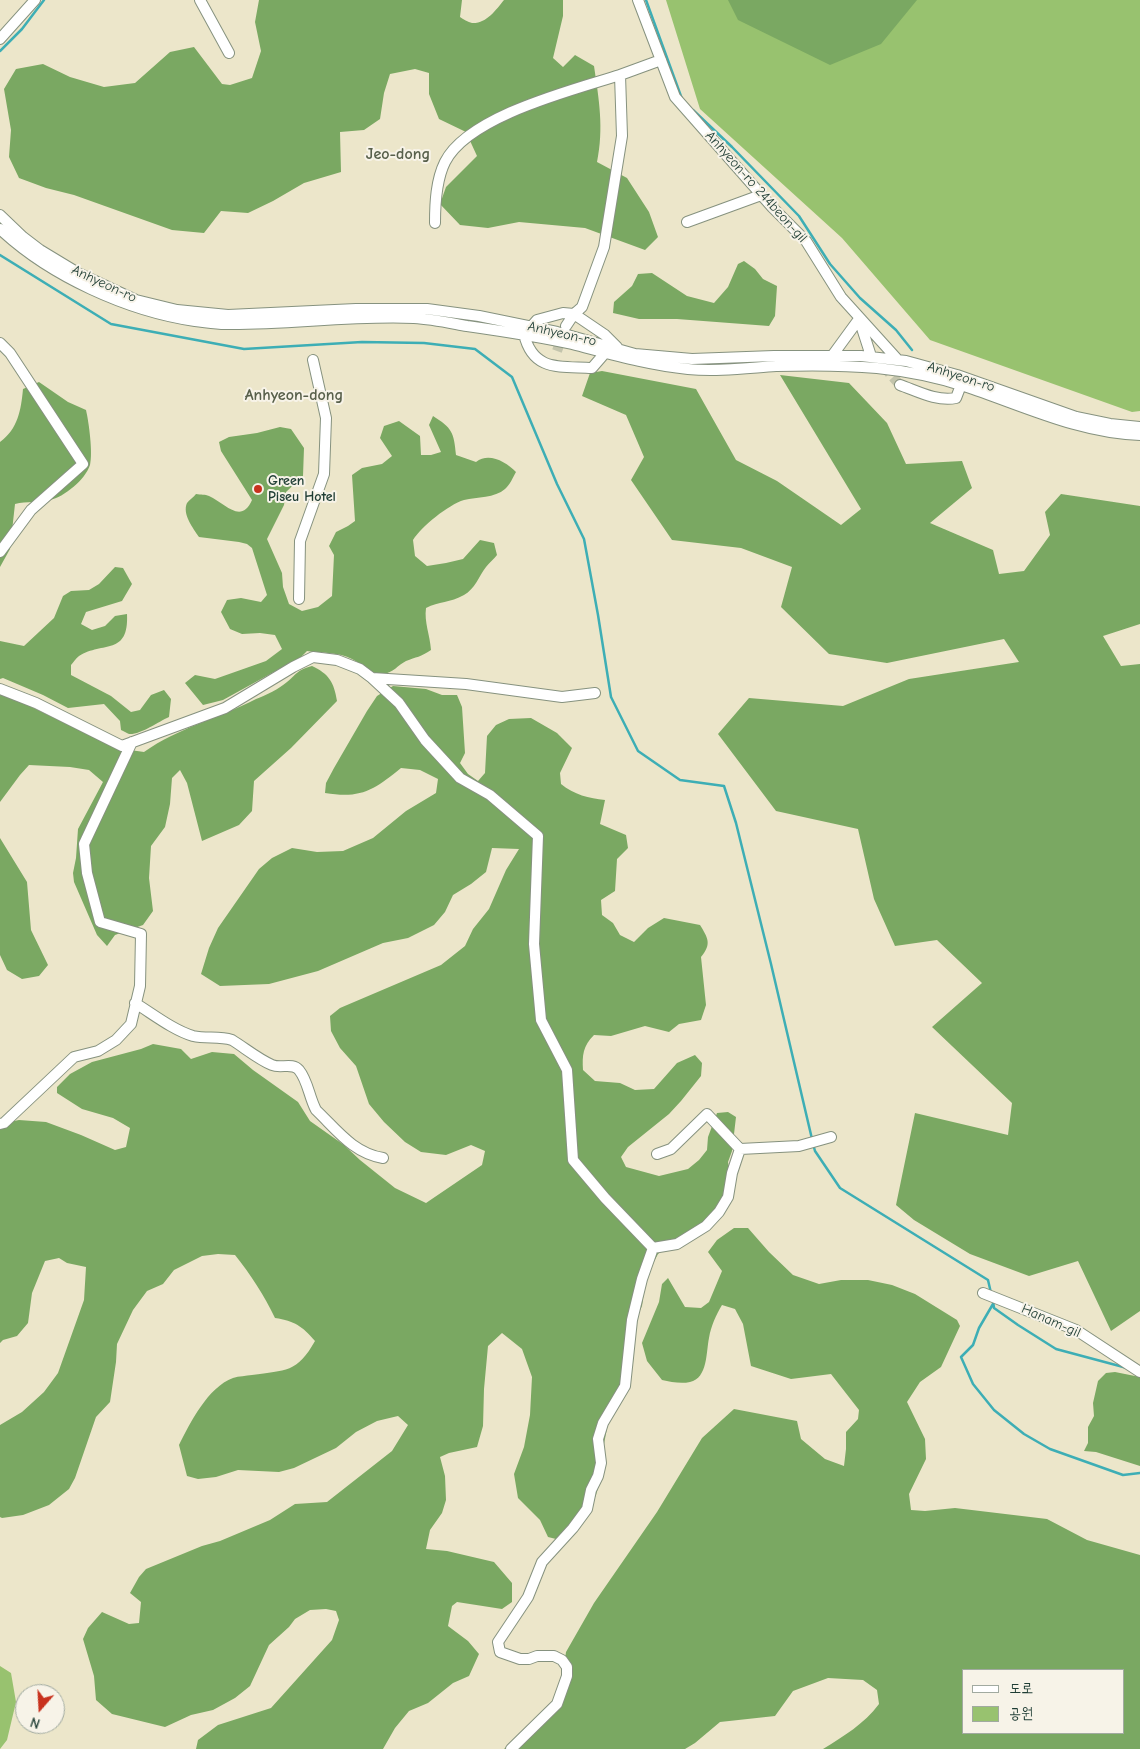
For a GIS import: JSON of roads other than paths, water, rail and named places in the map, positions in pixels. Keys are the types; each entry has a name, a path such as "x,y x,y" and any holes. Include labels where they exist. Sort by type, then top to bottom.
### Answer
{"street":[{"path":"0,39 36,0"},
{"path":"200,0 229,53"},
{"name":"Anhyeon-ro 244beon-gil","path":"638,0 675,97 762,195 806,241 841,298 898,360"},
{"path":"435,222 435,206 440,172 446,160 469,134 488,122 518,109 661,60"},
{"path":"566,326 574,314 582,307 604,247 622,136 620,75"},
{"path":"687,222 762,195"},
{"name":"Anhyeon-ro","path":"1,223 13,241 88,287 126,304 168,317 221,324 416,318 557,332 635,354 692,359 861,356 898,360 957,374 1076,417 1110,424 1140,427"},
{"path":"605,353 592,368 549,366 539,360 527,348 527,330 537,320 563,313 574,314 605,335 620,349"},
{"path":"859,319 870,353"},
{"path":"832,356 859,319"},
{"name":"Anhyeon-ro","path":"527,330 648,364 691,369 822,366 876,368 908,372 961,384 1065,422 1097,430 1140,435"},
{"path":"0,343 10,353 83,464 31,510 0,552"},
{"path":"300,598 300,541 324,474 326,418 313,360"},
{"path":"900,385 936,398 950,399 956,398 961,384"},
{"path":"0,690 36,703 122,746 225,708 313,657 337,660 360,669 372,678 399,703 425,740 460,778 490,795 538,836 534,944 541,1020 567,1070 573,1160 605,1198 653,1248"},
{"path":"372,678 466,684 562,696 595,693"},
{"path":"0,1124 4,1123 74,1057 98,1051 116,1040 131,1024 140,986 141,934 100,922 87,873 84,844 132,742"},
{"path":"135,1003 178,1030 194,1036 232,1040 274,1066 292,1066 297,1068 303,1077 316,1110 356,1149 369,1156 383,1158"},
{"path":"657,1154 671,1149 707,1114 740,1148 799,1146 831,1137"},
{"path":"653,1248 677,1244 706,1226 719,1212 728,1197 732,1173 740,1148"},
{"path":"511,1749 557,1704 567,1676 567,1667 562,1660 554,1656 520,1659 500,1652 498,1642 528,1597 542,1562 573,1528 587,1509 591,1490 598,1476 601,1463 598,1439 602,1423 625,1386 632,1320 642,1278 653,1248"},
{"name":"Hanam-gil","path":"983,1293 1076,1330 1140,1372"}],"waterway":[{"path":"0,51 22,29 44,0"},
{"path":"646,0 682,99"},
{"path":"693,110 799,216 830,264 860,298 896,330 912,350"},
{"path":"0,255 111,324 244,349 362,342 424,343 475,349 512,377 557,484 584,539 611,697 638,751 680,780 724,786 736,823 812,1139"},
{"path":"813,1144 815,1151 840,1188 988,1280 991,1293"},
{"path":"993,1301 994,1308 1056,1349 1127,1368"},
{"path":"993,1304 979,1328 973,1345 961,1357 973,1384 994,1410 1024,1434 1050,1449 1123,1475 1140,1473"}],"tunnel":[{"path":"557,351 563,334"},
{"path":"883,366 900,385"}],"place":[{"name":"Green Piseu Hotel","path":"258,489"}],"district":[{"name":"Jeo-dong","path":"398,154"},
{"name":"Anhyeon-dong","path":"294,395"}]}
